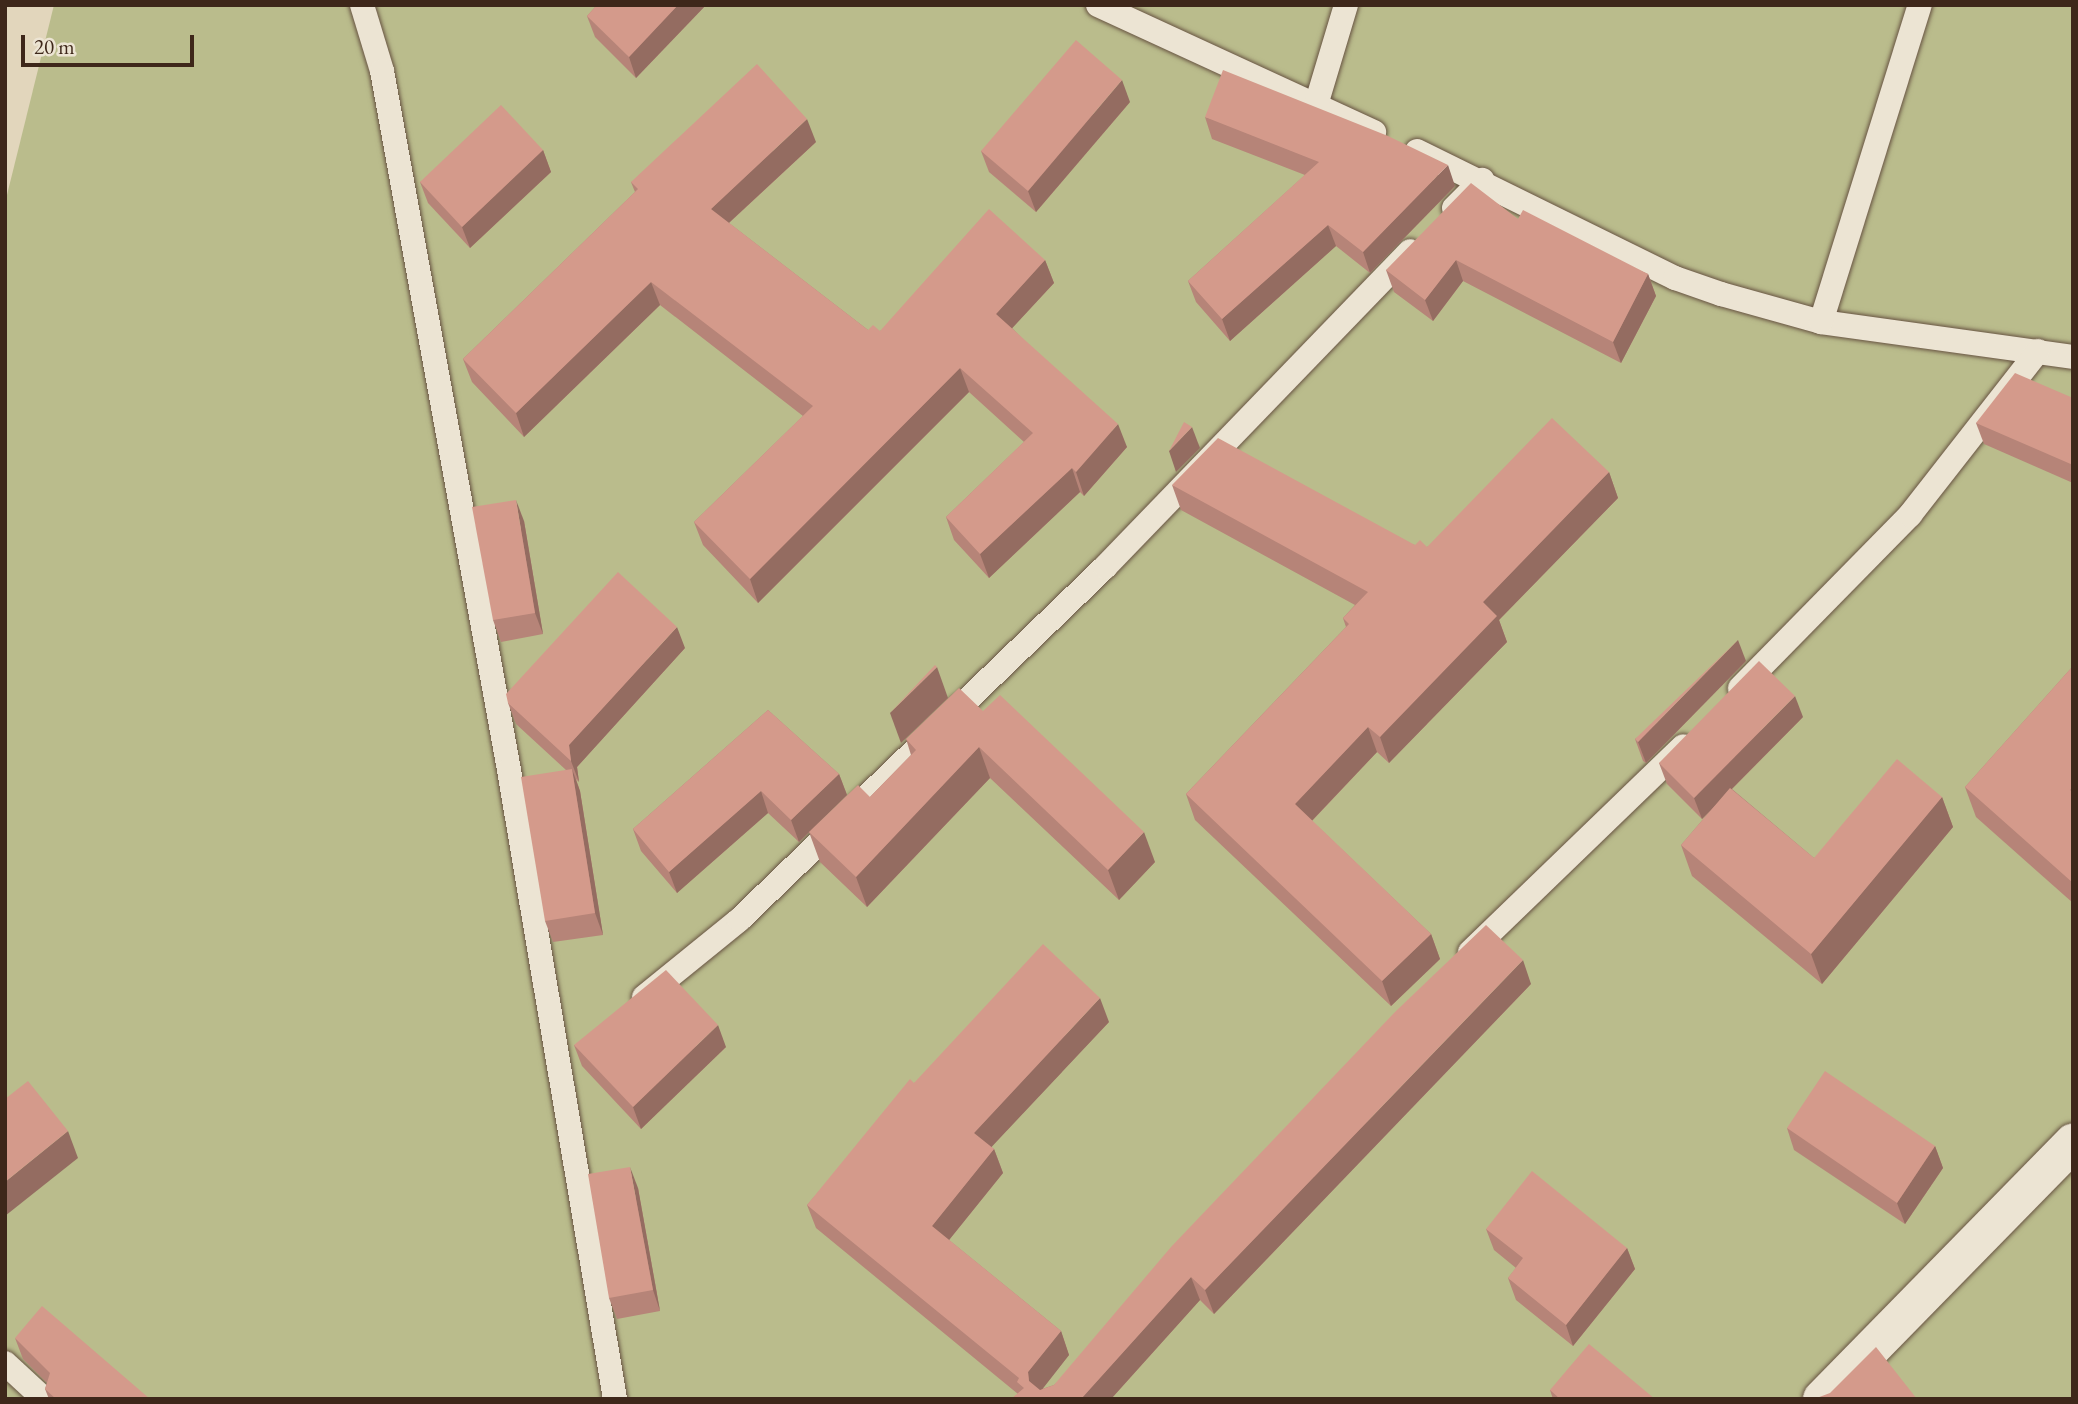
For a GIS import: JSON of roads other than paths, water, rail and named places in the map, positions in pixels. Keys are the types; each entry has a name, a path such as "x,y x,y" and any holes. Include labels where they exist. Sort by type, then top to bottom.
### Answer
{"street":[{"path":"1822,1399 2073,1143"}],"lane":[{"path":"362,5 387,98 509,770 556,1067 615,1399"},
{"path":"1098,5 1482,180 1675,278 1821,323 2073,357"},
{"path":"1315,105 1346,5"},
{"path":"1821,323 1920,5"},
{"path":"621,1016 739,920 1104,567 1482,180"},
{"path":"1724,705 1909,515 2038,351"},
{"path":"1454,967 1704,725"},
{"path":"556,1067 578,1050"},
{"path":"5,1363 44,1399"}]}
